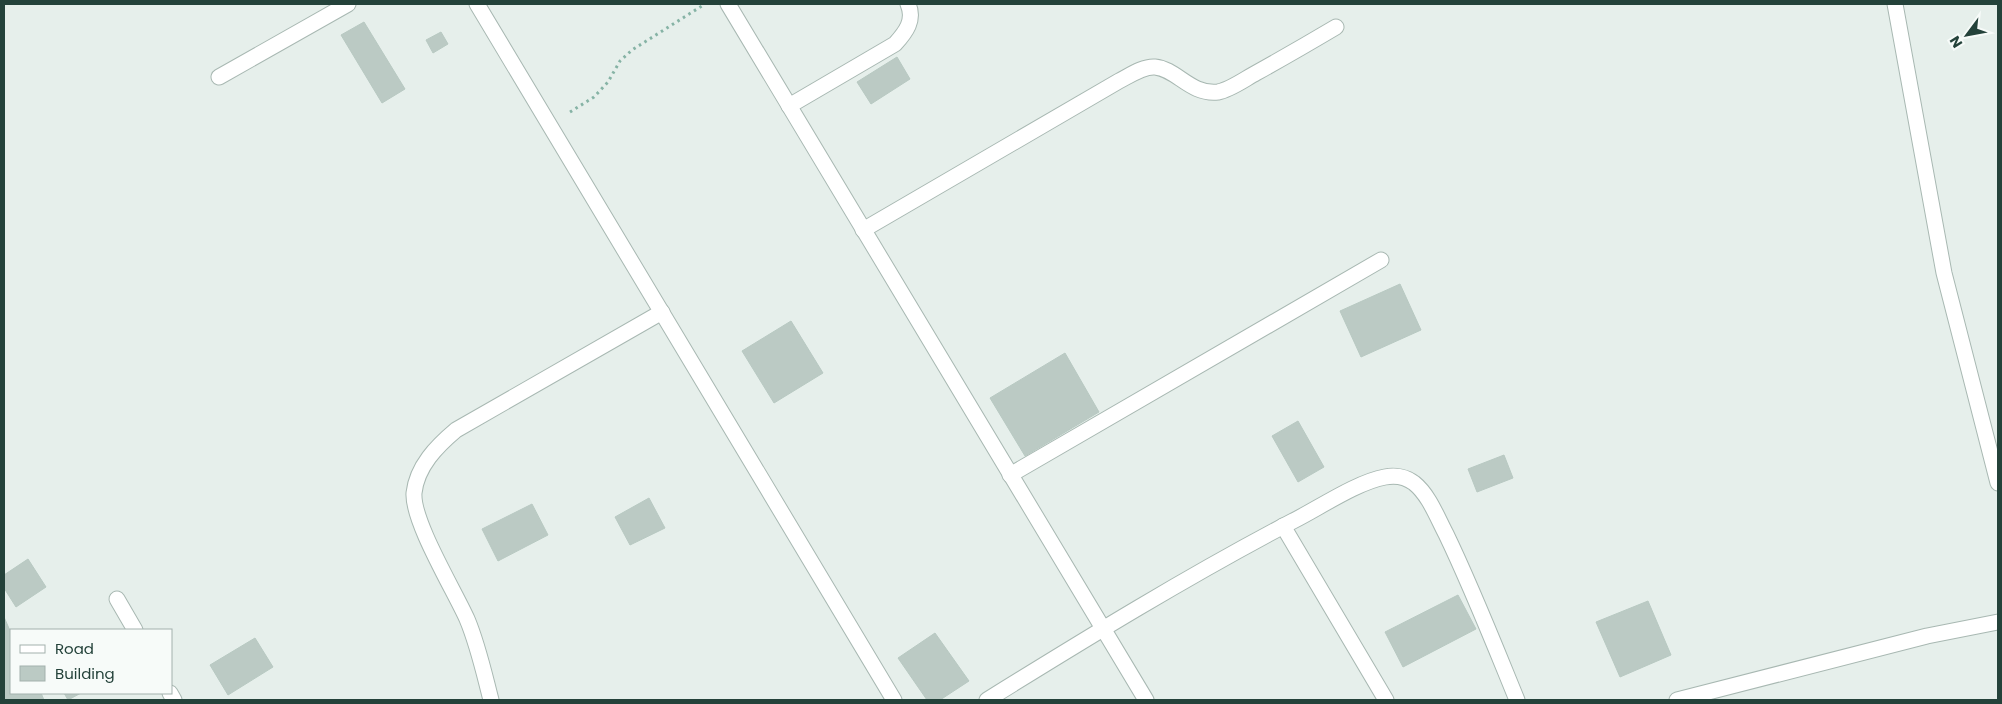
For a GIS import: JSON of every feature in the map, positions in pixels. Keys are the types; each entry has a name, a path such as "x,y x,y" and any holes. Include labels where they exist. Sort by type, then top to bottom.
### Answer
{"street":[{"path":"219,78 348,4"},
{"path":"478,4 894,700"},
{"path":"728,4 1146,700"},
{"path":"789,106 895,44 905,34 911,20 908,4"},
{"path":"1895,4 1944,273 1998,483"},
{"path":"864,230 1119,80 1154,67 1168,72 1186,84 1206,92 1220,92 1336,27"},
{"path":"1010,475 1381,260"},
{"path":"491,700 480,652 467,620 420,524 414,493 421,470 436,447 456,430 662,312"},
{"path":"987,700 1102,629 1283,526 1361,485 1385,477 1402,477 1413,482 1423,492 1435,512 1465,573 1517,700"},
{"path":"1283,526 1386,700"},
{"path":"117,599 134,629"},
{"path":"1677,700 1918,639 1998,622"}],"path":[{"path":"550,124 594,97 608,82 620,61 632,50 706,4"}],"building":[{"path":"364,22 405,89 382,103 341,35"},
{"path":"441,32 448,44 433,53 426,40"},
{"path":"897,57 910,79 871,104 857,82"},
{"path":"1400,284 1421,330 1361,357 1340,311"},
{"path":"791,321 823,373 774,403 742,351"},
{"path":"1065,353 1099,412 1025,456 990,398"},
{"path":"1298,421 1324,467 1298,482 1272,436"},
{"path":"1504,455 1513,478 1477,492 1468,469"},
{"path":"649,498 665,528 630,545 615,517"},
{"path":"532,504 548,535 498,561 482,529"},
{"path":"28,559 46,587 16,607 4,588 4,575"},
{"path":"1458,595 1476,629 1403,667 1385,632"},
{"path":"1648,601 1671,655 1620,677 1596,622"},
{"path":"4,617 10,631 10,694 41,694 44,700 4,700"},
{"path":"935,633 969,681 940,700 927,700 898,658"},
{"path":"255,638 273,667 228,695 210,665"},
{"path":"65,694 79,694 68,700"}]}
